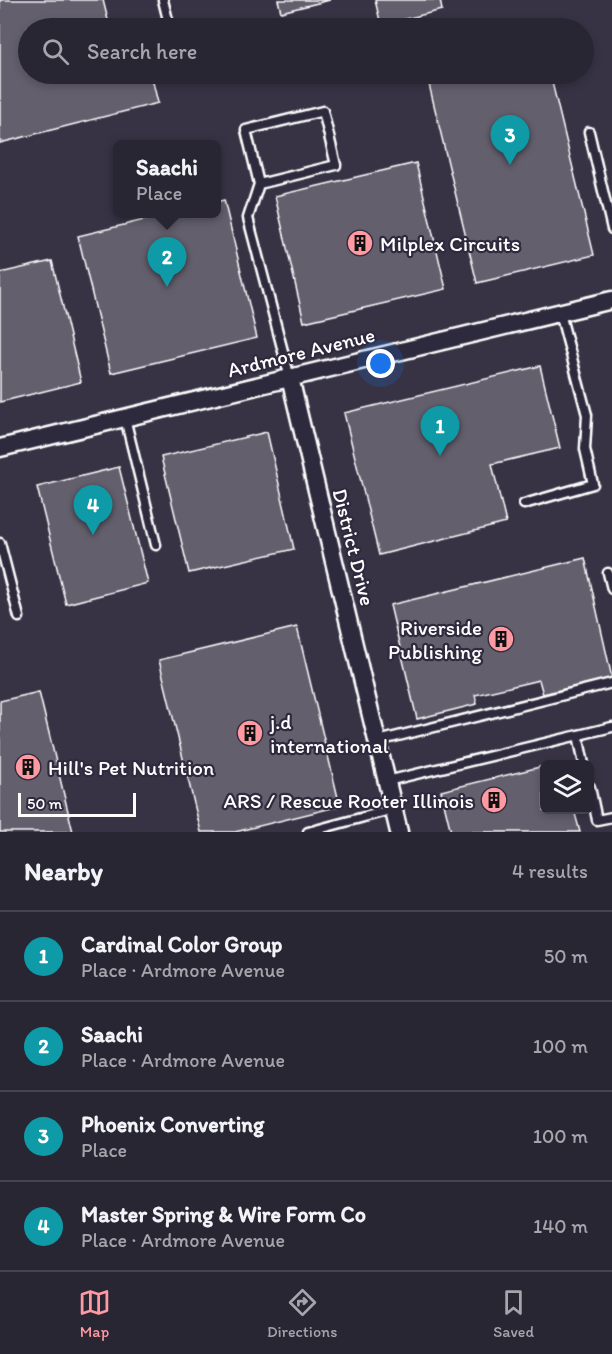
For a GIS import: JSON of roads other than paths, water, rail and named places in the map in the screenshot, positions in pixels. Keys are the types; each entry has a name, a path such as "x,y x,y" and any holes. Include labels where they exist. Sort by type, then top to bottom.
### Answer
{"street":[{"name":"Ardmore Avenue","path":"0,448 612,300"},
{"name":"District Drive","path":"290,378 399,832"}],"lane":[{"path":"163,0 168,18"},
{"path":"259,184 336,165 323,111 246,130 259,184 248,218 290,378"},
{"path":"589,132 612,229"},
{"path":"524,504 593,484 585,449 587,415 560,312"},
{"path":"125,418 156,545"},
{"path":"0,543 19,617"},
{"path":"608,573 612,588"},
{"path":"378,741 612,684"},
{"path":"387,781 612,727"},
{"path":"578,735 583,760"},
{"path":"594,806 597,820 612,816"},
{"path":"308,832 394,809"}],"place":[{"name":"Phoenix Converting","path":"510,165"},
{"name":"Milplex Circuits","path":"360,243"},
{"name":"Saachi","path":"167,287"},
{"name":"Cardinal Color Group","path":"440,456"},
{"name":"Master Spring & Wire Form Co","path":"93,535"},
{"name":"Riverside Publishing","path":"501,639"},
{"name":"j.d international","path":"250,733"},
{"name":"Hill's Pet Nutrition","path":"28,767"},
{"name":"ARS / Rescue Rooter Illinois","path":"494,800"}]}
